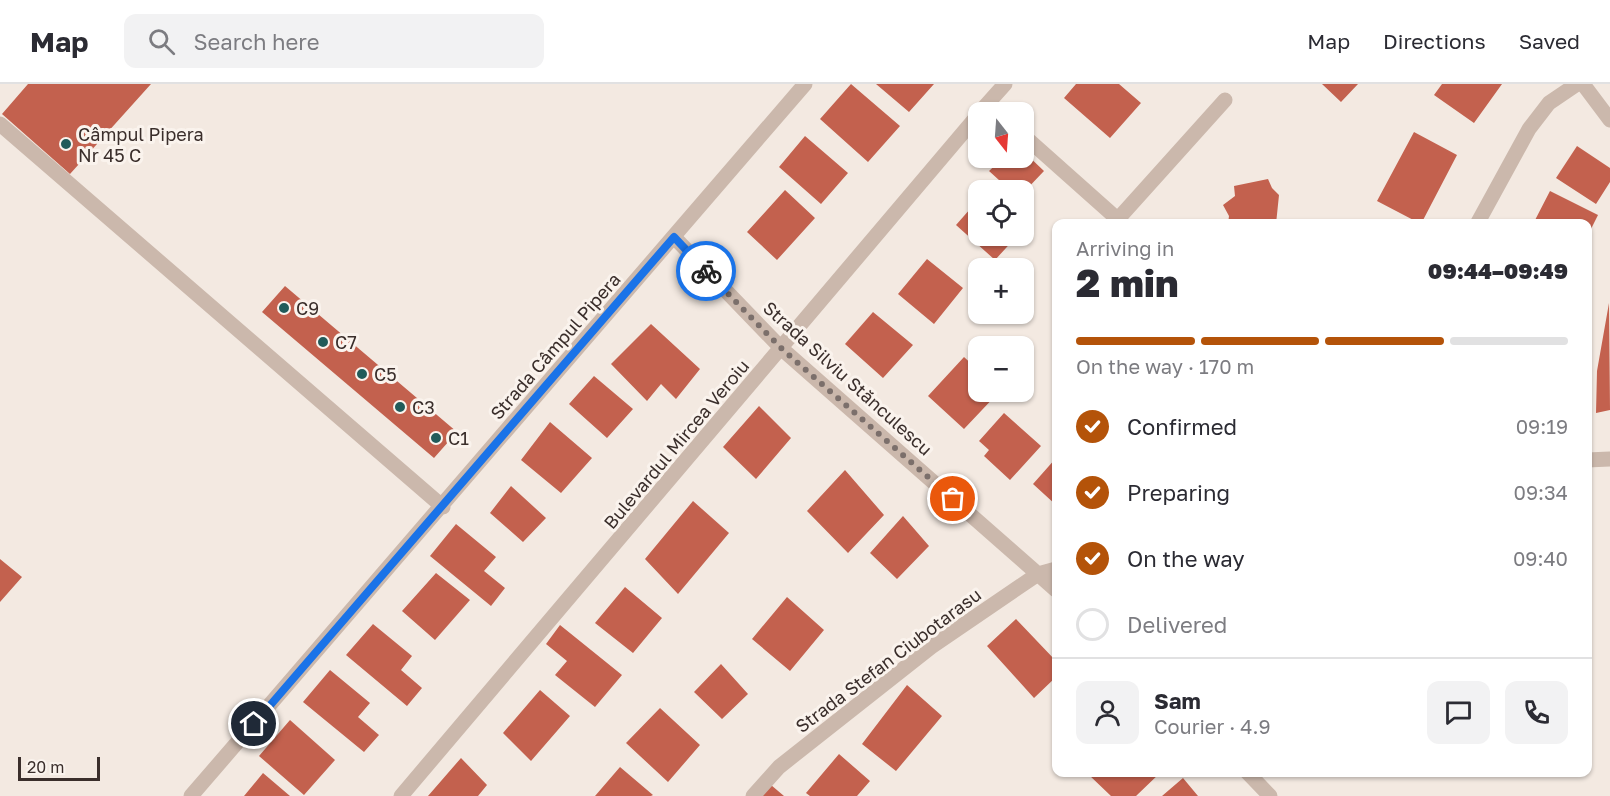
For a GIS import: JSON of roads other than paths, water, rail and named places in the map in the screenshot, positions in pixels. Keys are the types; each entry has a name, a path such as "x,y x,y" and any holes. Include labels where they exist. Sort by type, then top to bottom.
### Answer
{"street":[{"name":"Strada Câmpul Pipera","path":"191,796 805,84"},
{"name":"Bulevardul Mircea Veroiu","path":"992,102 1005,84"},
{"path":"1480,219 1529,129 1550,103 1576,84"},
{"path":"1583,84 1610,120"},
{"path":"1123,219 1225,100"},
{"path":"0,124 442,507"},
{"name":"Bulevardul Mircea Veroiu","path":"401,796 968,132"},
{"path":"1034,145 1119,219"},
{"name":"Strada Silviu Stănculescu","path":"674,237 782,349 1052,586"},
{"path":"1592,460 1610,459"},
{"name":"Strada Stefan Ciubotarasu","path":"753,796 779,767 931,647 1038,574 1052,570"},
{"path":"1252,777 1270,796"}],"place":[{"name":"Câmpul Pipera Nr 45 C","path":"66,144"},
{"name":"C9","path":"284,308"},
{"name":"C7","path":"323,342"},
{"name":"C5","path":"362,374"},
{"name":"C3","path":"400,407"},
{"name":"C1","path":"436,438"}]}
